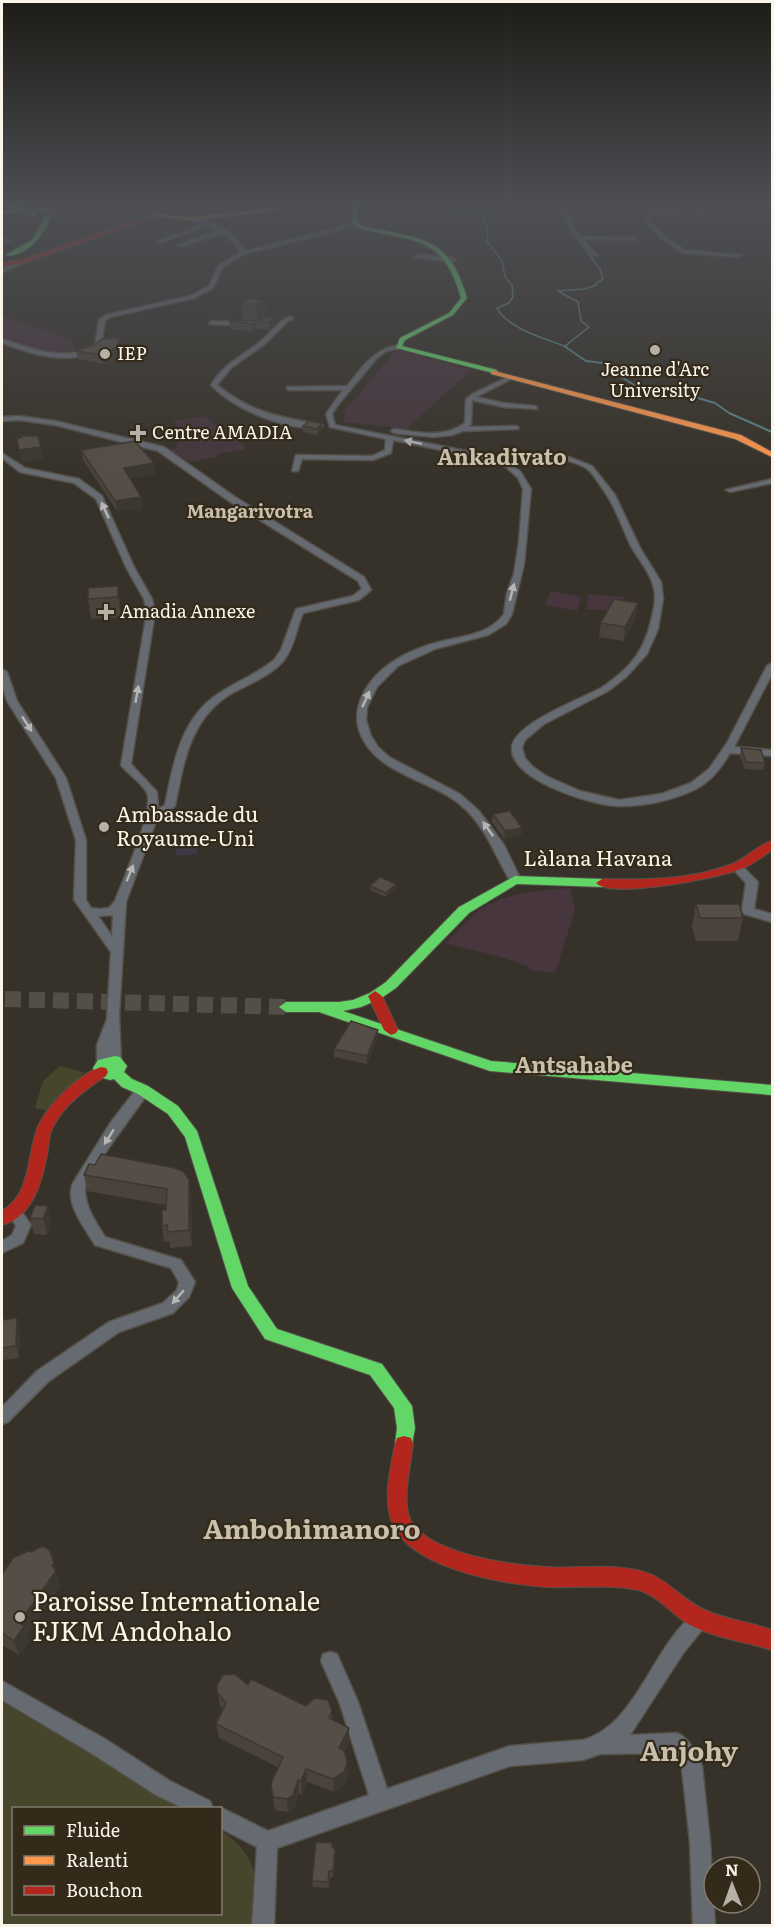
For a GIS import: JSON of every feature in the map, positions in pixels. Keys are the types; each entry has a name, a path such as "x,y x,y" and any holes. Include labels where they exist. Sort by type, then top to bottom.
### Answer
{"main road":[{"path":"463,294 464,298 451,314 402,339 398,347 738,437 772,455"},
{"name":"Làlana Havana","path":"286,1007 320,1008 356,1004 375,996 391,985 464,910 515,880 641,884 684,880 737,867 771,844"},
{"path":"375,996 391,1030"},
{"path":"356,1004 391,1030 404,1036 433,1048 490,1065 772,1090"},
{"path":"320,1008 372,1028 404,1036"},
{"path":"8,1216 32,1186 44,1129 62,1102 79,1086 109,1068 127,1083 143,1090 173,1110 192,1135 240,1288 272,1334 376,1369 395,1392 403,1406 406,1428 399,1509 403,1526 410,1535 437,1552 505,1571 548,1577 622,1577 643,1581 654,1585 683,1609 700,1619 753,1632 772,1640"}],"street":[{"path":"2,341 35,352 57,356 75,355 93,350 100,343 102,320 108,316 201,294"},
{"path":"285,319 260,345 246,352 219,375 214,385 238,404 257,412 298,423 356,426 427,435 445,434 462,429 516,428"},
{"path":"211,323 257,324"},
{"path":"332,426 329,414 349,388 375,357 384,350 398,347"},
{"path":"462,429 468,424 468,400 510,378"},
{"path":"289,388 349,388"},
{"path":"471,398 503,405 535,408"},
{"path":"2,419 19,418 55,423 170,453 232,499 361,579 367,590 356,598 299,611 288,648 276,662 203,708 190,730 176,776 170,806 152,817"},
{"path":"332,426 491,458 513,468 524,478 527,489 518,574 511,594 509,613 498,626 484,633 431,647 393,665 374,683 362,707 361,719 367,738 389,763 455,796 481,819 507,859 515,880"},
{"path":"295,469 299,457 373,458 388,451 390,437"},
{"path":"2,455 24,470 76,481 99,498 130,567 148,599 151,612 126,765 152,792 152,817 120,902 113,1015 103,1045 109,1068"},
{"path":"491,458 520,455 544,457 590,467 606,487 642,559 658,585 660,602 652,636 639,660 606,688 549,716 521,738 517,747 520,759 532,773 552,784 582,795 616,803 677,792 701,782 728,750 772,666"},
{"path":"730,490 772,481"},
{"path":"2,672 12,701 61,778 81,840 80,900 116,950"},
{"path":"728,750 772,753"},
{"path":"737,867 752,882 748,911 772,918"},
{"path":"86,910 100,913 113,911 120,902"},
{"path":"2,1417 43,1376 114,1327 168,1308 184,1293 187,1282 176,1264 100,1241 80,1207 78,1186 116,1126 143,1090"},
{"path":"2,1247 18,1239 24,1225 8,1216"},
{"path":"597,1746 625,1726 677,1645 700,1619"},
{"path":"330,1660 349,1702 381,1802"},
{"path":"2,1690 98,1746 163,1788 199,1807"},
{"path":"222,1818 267,1841 510,1756 583,1750 597,1746 677,1743 692,1766 700,1842 704,1926"},
{"path":"263,1926 267,1841"}],"shaded area":[{"path":"2,316 58,334 74,342 76,348 72,354 52,354 2,339"},
{"path":"397,350 472,370 406,429 344,422 345,410"},
{"path":"205,416 244,445 244,450 217,454 217,457 190,462 170,450 176,448 178,438 186,436 173,421"},
{"path":"551,591 581,597 577,611 545,605"},
{"path":"588,594 625,597 623,612 586,609"},
{"path":"195,833 198,854 176,856 175,834"},
{"path":"570,888 575,910 555,973 529,970 529,967 501,957 445,943 480,909 503,898 534,891"}],"green space":[{"path":"60,1066 84,1072 47,1111 35,1108 43,1081"},
{"path":"2,1702 180,1807 12,1807 12,1915 222,1915 222,1832 234,1840 250,1860 257,1884 258,1925 2,1926"}],"building":[{"path":"249,299 266,301 242,304"},
{"path":"275,316 269,322 256,321 252,324 229,321 256,320"},
{"path":"119,338 117,347 102,355 76,351 102,339"},
{"path":"309,421 322,423 317,429 303,426"},
{"path":"21,436 38,436 41,447 19,450 17,438 22,438"},
{"path":"135,441 154,463 124,468 141,497 115,501 81,450"},
{"path":"118,586 118,597 88,599 88,588"},
{"path":"614,599 638,603 625,627 601,623"},
{"path":"741,748 761,750 765,763 746,762"},
{"path":"510,811 522,828 505,831 493,814"},
{"path":"380,877 396,884 386,893 370,886"},
{"path":"696,904 739,904 743,918 700,918"},
{"path":"351,1021 378,1030 367,1056 334,1049"},
{"path":"101,1154 175,1168 184,1172 189,1180 189,1230 168,1232 167,1225 162,1226 162,1210 166,1210 167,1189 84,1175 89,1164 95,1165"},
{"path":"35,1205 48,1206 43,1219 30,1218"},
{"path":"17,1318 16,1346 2,1348 2,1320"},
{"name":"Paroisse Internationale FJKM Andohalo","path":"45,1547 50,1551 54,1563 52,1565 56,1571 19,1623 24,1626 14,1641 2,1633 2,1574 13,1558"},
{"path":"235,1674 248,1685 251,1679 306,1706 315,1698 328,1700 332,1711 329,1718 349,1728 339,1748 344,1751 346,1757 347,1764 344,1772 333,1779 306,1769 301,1781 298,1780 293,1795 287,1799 273,1797 271,1783 283,1757 216,1724 226,1703 217,1692 217,1685 223,1675"},
{"path":"316,1842 332,1843 335,1850 333,1871 329,1871 328,1882 312,1881"}],"waterway":[{"path":"513,294 509,303 497,308 502,315 528,332 567,347"},
{"path":"563,294 578,302 581,321 589,327 565,346"},
{"path":"564,346 586,361 612,364 621,377 641,389 674,391 715,403 729,413 772,432"}],"tunnel":[{"path":"5,999 286,1007"}],"traffic: fast":[{"path":"463,294 464,298 451,314 402,339 398,347 494,372"},
{"path":"286,1007 339,1007 356,1004 375,996 391,985 464,910 515,880 602,883"},
{"path":"325,1010 490,1066 772,1090"},
{"path":"115,1061 120,1066 116,1073 110,1075 101,1072 100,1068 103,1064 115,1061"},
{"path":"116,1073 127,1083 143,1090 173,1110 192,1135 240,1288 271,1334 376,1369 403,1406 406,1428 404,1444"}],"traffic: slow":[{"path":"494,372 738,437 772,455"}],"traffic: jam":[{"path":"602,883 653,883 704,876 741,865 772,845"},
{"path":"375,996 391,1030"},
{"path":"2,1219 19,1207 25,1199 35,1170 43,1132 50,1118 70,1096 101,1072"},
{"path":"404,1444 398,1485 400,1517 403,1526 413,1538 428,1548 468,1563 511,1573 545,1577 617,1577 641,1581 656,1587 698,1618 772,1640"}],"place":[{"name":"Jeanne d'Arc University","path":"655,350"},
{"name":"IEP","path":"105,354"},
{"name":"Centre AMADIA","path":"138,433"},
{"name":"Amadia Annexe","path":"106,612"},
{"name":"Ambassade du Royaume-Uni","path":"104,827"},
{"name":"Paroisse Internationale FJKM Andohalo","path":"20,1617"}],"district":[{"name":"Ankadivato","path":"502,457"},
{"name":"Mangarivotra","path":"250,512"},
{"name":"Antsahabe","path":"574,1065"},
{"name":"Ambohimanoro","path":"312,1530"},
{"name":"Anjohy","path":"689,1752"}]}
